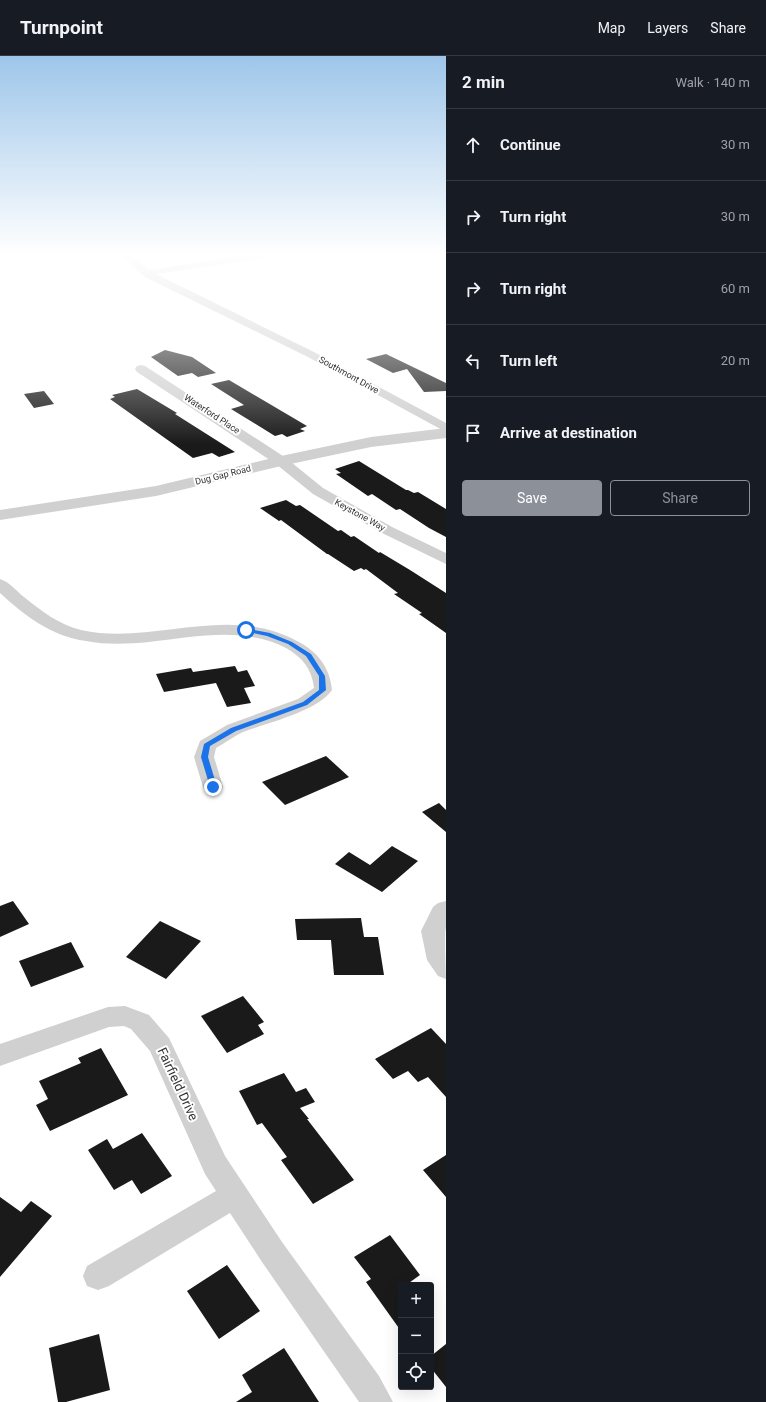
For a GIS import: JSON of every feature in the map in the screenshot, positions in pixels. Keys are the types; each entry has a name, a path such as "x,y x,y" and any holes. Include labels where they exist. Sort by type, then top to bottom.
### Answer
{"street":[{"name":"Southmont Drive","path":"237,318 310,354 446,428"},
{"name":"Waterford Place","path":"141,369 282,461"},
{"name":"Dug Gap Road","path":"0,515 156,491 282,461 371,442 446,433"},
{"name":"Keystone Way","path":"282,461 318,491 380,526 446,559"},
{"path":"0,584 38,616 65,631 100,639 144,638 208,631 246,630 268,634 290,643 308,655 322,676 323,690 305,703 234,729 207,745 204,757 213,787"},
{"path":"446,909 441,914 433,931 439,960 446,970"},
{"name":"Fairfield Drive","path":"0,1055 108,1017 125,1016 140,1022 160,1045 216,1166 272,1252 368,1387 377,1402"},
{"path":"98,1276 235,1195"}],"building":[{"path":"165,350 192,357 216,373 198,377 192,373 178,376 151,357"},
{"path":"386,354 446,383 446,391 424,392 407,369 393,373 366,359"},
{"path":"229,380 307,426 300,429 305,431 287,437 282,434 275,436 231,409 244,405 211,384"},
{"path":"137,389 177,413 175,414 235,452 219,457 212,453 193,458 110,399 115,397 112,395"},
{"path":"44,391 54,404 34,408 24,394"},
{"path":"359,461 406,490 414,493 418,492 446,509 446,537 400,509 396,510 372,494 368,496 336,474 341,473 335,469"},
{"path":"286,500 296,506 300,505 338,531 341,530 351,537 354,536 379,553 380,552 446,593 446,633 419,614 422,613 394,594 398,593 366,569 364,570 361,568 354,571 327,554 281,520 279,521 260,508"},
{"path":"235,666 238,672 247,670 255,686 244,688 251,703 227,707 216,683 164,692 156,674 191,668 193,672"},
{"path":"326,756 349,777 285,805 262,782"},
{"path":"439,803 446,810 446,832 422,812"},
{"path":"392,846 418,861 382,892 335,864 349,852 370,865"},
{"path":"13,901 29,924 0,937 0,906"},
{"path":"361,918 364,937 378,937 384,975 334,975 331,940 297,940 295,919"},
{"path":"160,921 201,941 166,979 126,957"},
{"path":"71,942 84,967 31,987 19,961"},
{"path":"243,996 264,1022 258,1025 264,1034 227,1053 201,1016"},
{"path":"431,1028 446,1044 446,1097 428,1077 418,1082 408,1071 393,1079 375,1059"},
{"path":"101,1048 128,1095 50,1131 36,1105 48,1099 39,1081 81,1063 78,1058"},
{"path":"284,1073 296,1092 306,1088 315,1102 300,1108 354,1180 313,1204 281,1160 287,1157 262,1123 257,1125 239,1091"},
{"path":"142,1133 172,1176 141,1194 132,1180 114,1190 88,1150 107,1139 113,1149"},
{"path":"446,1155 446,1197 423,1170"},
{"path":"0,1197 21,1212 31,1201 52,1216 0,1277"},
{"path":"390,1235 420,1275 410,1282 398,1282 398,1327 366,1282 371,1279 354,1257"},
{"path":"227,1265 260,1311 219,1339 187,1291"},
{"path":"99,1334 110,1390 66,1402 58,1402 49,1348"},
{"path":"446,1344 446,1387 434,1372 434,1354"},
{"path":"284,1348 319,1402 236,1402 252,1392 242,1375"}],"route":[{"path":"213,787 204,757 207,745 234,729 305,703 323,690 322,676 308,655 290,643 268,634 246,630"}]}
